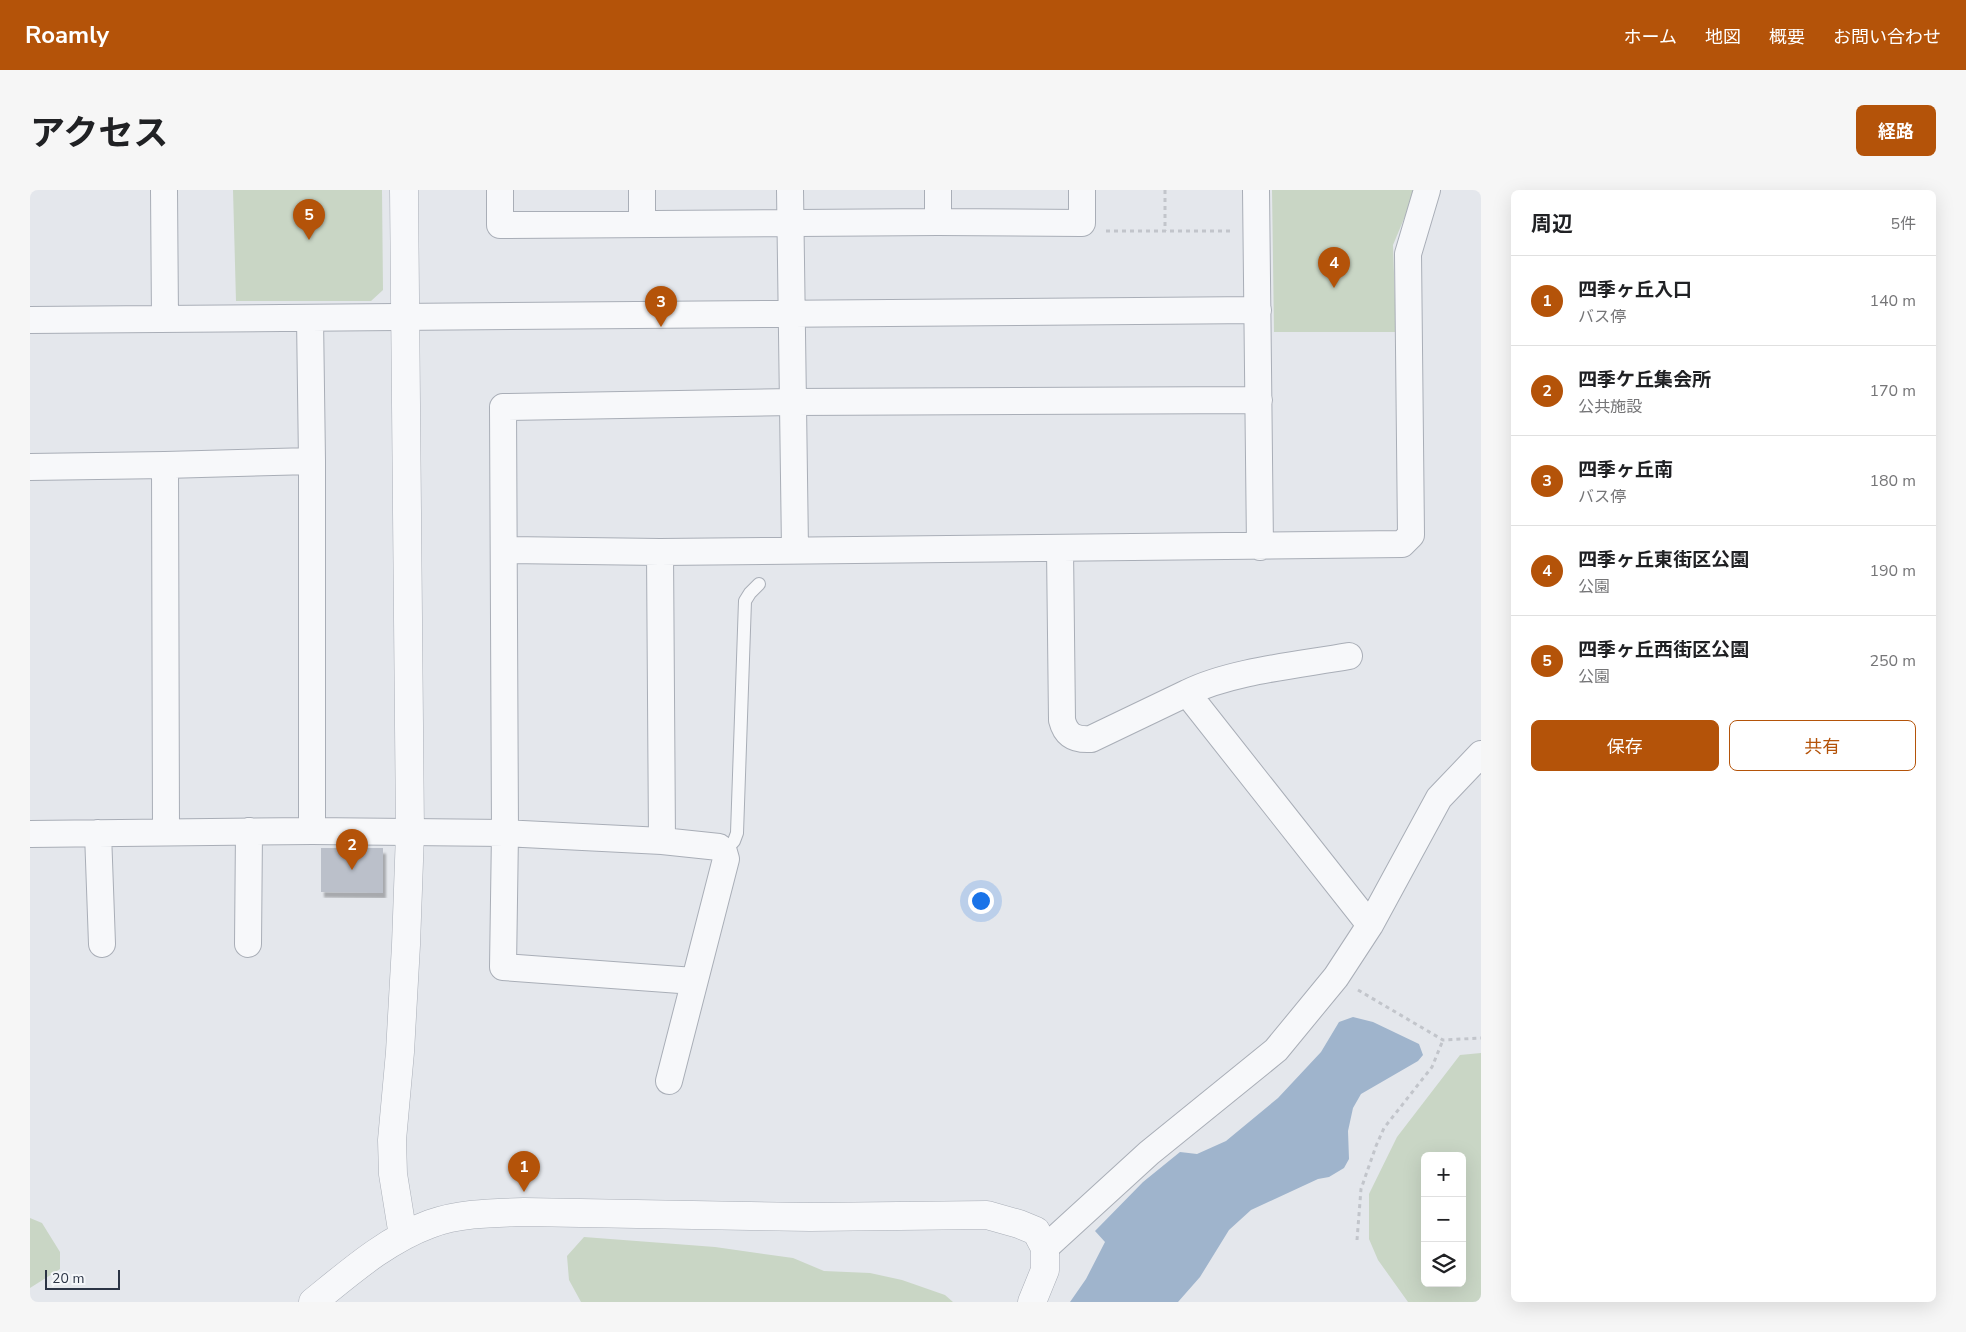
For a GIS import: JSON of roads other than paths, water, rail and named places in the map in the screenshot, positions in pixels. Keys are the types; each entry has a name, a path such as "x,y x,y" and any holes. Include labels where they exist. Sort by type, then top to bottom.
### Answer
{"street":[{"path":"164,190 165,319"},
{"path":"403,1236 393,1174 392,1140 400,1052 410,833 404,190"},
{"path":"500,190 500,226 938,222 1082,223 1082,190"},
{"path":"642,190 642,224"},
{"path":"790,190 795,549"},
{"path":"938,190 938,222"},
{"path":"1256,190 1260,547"},
{"path":"504,550 660,552 795,549 1260,547 1402,544 1411,535 1408,254 1427,190"},
{"path":"30,320 792,312 1258,310"},
{"path":"310,318 312,830"},
{"path":"694,981 503,967 505,833 503,407 793,402 1258,400"},
{"path":"30,467 165,466 312,461"},
{"path":"165,466 166,832"},
{"path":"1060,548 1062,720 1065,730 1071,736 1080,740 1090,740 1204,685 1244,675 1349,656"},
{"path":"660,552 662,841"},
{"path":"1187,693 1370,925"},
{"path":"1045,1248 1149,1153 1276,1050 1336,977 1370,925 1439,798 1481,754"},
{"path":"30,834 312,830 505,833 662,841 719,847 724,852 726,865 669,1081"},
{"path":"248,944 249,831"},
{"path":"98,833 102,944"},
{"path":"313,1302 370,1257 403,1236 431,1224 486,1213 524,1212 810,1217 987,1215 1036,1231 1045,1248 1044,1270 1032,1302"}],"lane":[{"path":"724,852 734,841 737,833 745,601 759,584"}],"water":[{"path":"1353,1017 1373,1022 1419,1044 1423,1055 1418,1061 1361,1094 1353,1108 1348,1131 1349,1159 1344,1168 1329,1177 1318,1179 1251,1210 1229,1230 1200,1277 1178,1302 1070,1302 1086,1279 1105,1242 1095,1231 1143,1182 1180,1152 1197,1154 1226,1141 1278,1098 1321,1052 1339,1022"}],"place":[{"name":"四季ヶ丘西街区公園","path":"309,240"},
{"name":"四季ヶ丘東街区公園","path":"1334,288"},
{"name":"四季ヶ丘南","path":"661,327"},
{"name":"四季ケ丘集会所","path":"352,870"},
{"name":"四季ヶ丘入口","path":"524,1192"}]}
